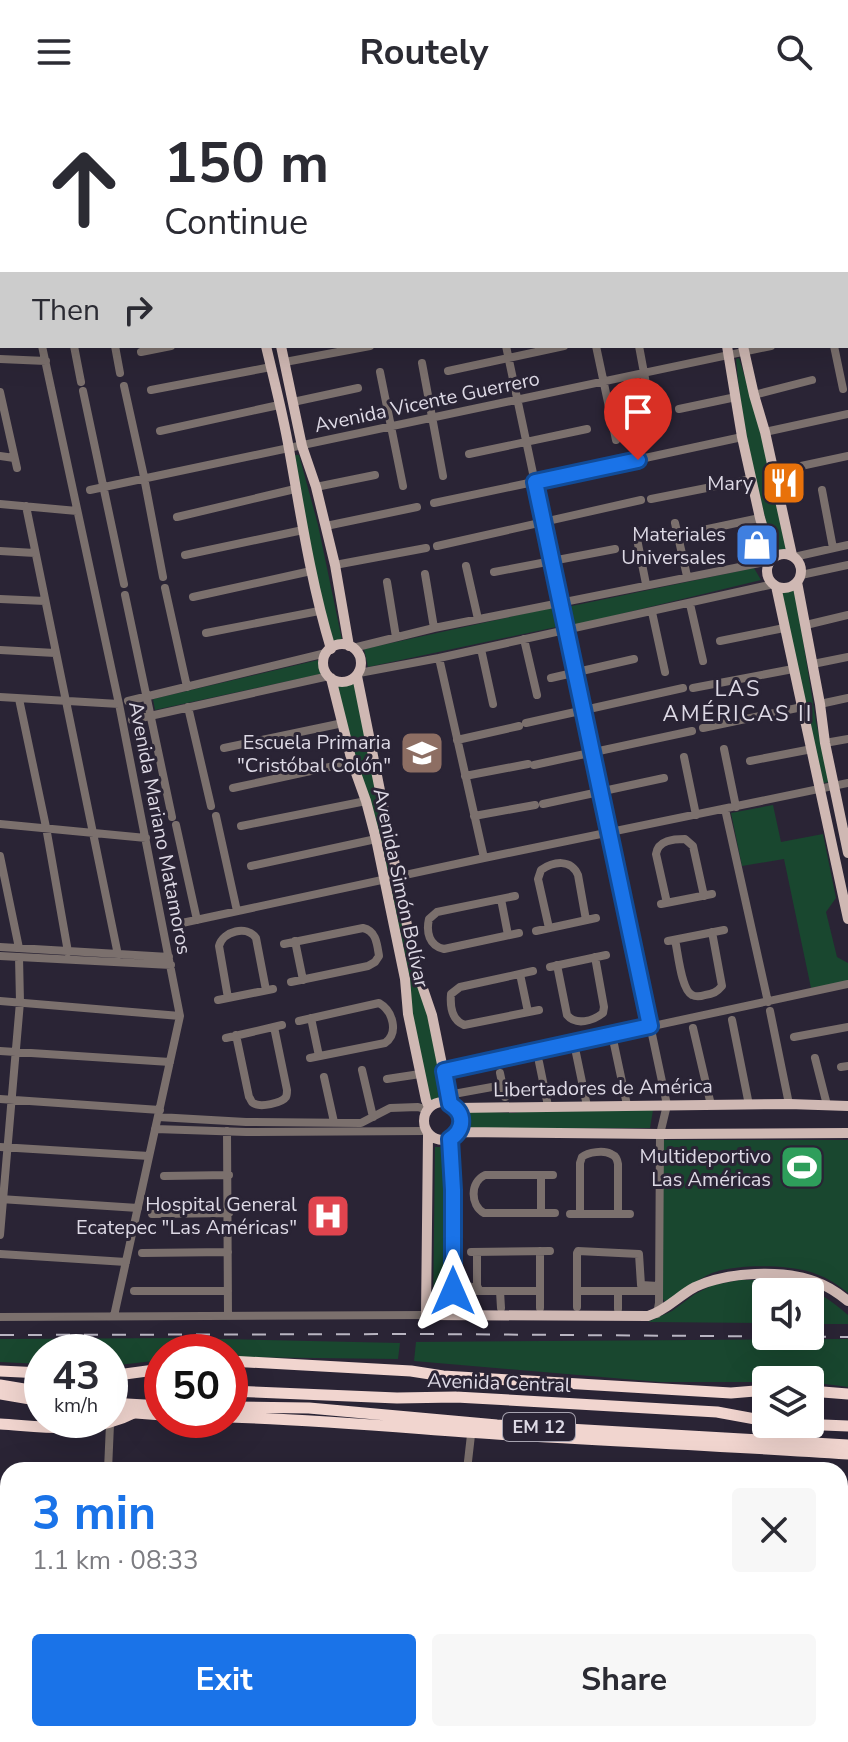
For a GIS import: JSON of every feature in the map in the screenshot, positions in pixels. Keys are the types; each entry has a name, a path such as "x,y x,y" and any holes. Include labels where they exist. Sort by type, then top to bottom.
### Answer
{"highway":[{"name":"Avenida Central","path":"248,1362 731,1393 752,1391"},
{"path":"0,1371 24,1372"},
{"path":"0,1385 24,1389"},
{"name":"Avenida Central","path":"248,1392 397,1398 456,1397 717,1412 752,1418"},
{"path":"824,1392 848,1394"},
{"path":"0,1394 24,1398"},
{"name":"EM 12","path":"248,1407 309,1408 497,1425 848,1445"},
{"name":"EM 12","path":"248,1417 848,1454"},
{"path":"0,1424 24,1425"},
{"path":"824,1425 848,1426"}],"main road":[{"path":"266,348 328,651"},
{"path":"282,348 302,446 326,526 351,647"},
{"path":"743,349 793,556 799,562 825,743 845,826 848,853"},
{"path":"728,350 742,437 771,560 767,571 770,581 787,588 799,578"},
{"path":"771,560 781,554 793,556"},
{"path":"775,585 848,919"},
{"path":"336,645 351,647 357,651 361,662 358,674 342,682 330,677 323,663 328,651 336,645"},
{"name":"Avenida Simón Bolívar","path":"358,674 418,974 431,1012 452,1102"},
{"name":"Avenida Simón Bolívar","path":"330,677 376,839 405,979 408,1018 428,1109"},
{"path":"453,1315 455,1136 462,1120 452,1102 439,1102 428,1109 423,1120 427,1133 426,1315 633,1317 657,1314 691,1289 739,1275 803,1278 826,1286 848,1301"},
{"name":"Libertadores de América","path":"452,1102 548,1106 848,1106"},
{"path":"427,1133 441,1141 455,1136 600,1133 848,1133"}],"street":[{"name":"Avenida Mariano Matamoros","path":"43,348 77,511 124,702 180,1016 114,1316"},
{"path":"74,348 124,584"},
{"path":"115,348 120,373"},
{"path":"141,352 161,348"},
{"path":"285,362 359,348"},
{"path":"506,348 667,1105 660,1134 657,1314"},
{"path":"448,371 555,348"},
{"path":"596,348 616,440"},
{"path":"639,348 655,432"},
{"path":"834,348 843,389"},
{"name":"Avenida Vicente Guerrero","path":"90,490 391,428 743,349"},
{"path":"0,359 46,361"},
{"path":"422,363 443,476"},
{"path":"151,390 271,367"},
{"path":"380,372 403,486"},
{"path":"754,395 812,380"},
{"path":"124,386 163,577"},
{"path":"293,402 358,388"},
{"path":"0,392 17,468"},
{"path":"679,409 736,397"},
{"path":"160,431 279,405"},
{"path":"765,432 848,414"},
{"path":"469,454 587,429"},
{"path":"434,503 742,437"},
{"path":"0,456 14,458"},
{"path":"773,472 848,456"},
{"path":"316,487 375,475"},
{"path":"651,499 752,479"},
{"path":"177,517 295,489"},
{"path":"822,490 833,548"},
{"path":"437,546 641,500"},
{"path":"0,504 77,511"},
{"path":"26,506 118,955"},
{"path":"326,526 417,507"},
{"path":"703,530 760,518"},
{"path":"675,523 687,576"},
{"path":"635,529 646,584"},
{"path":"185,555 303,530"},
{"path":"793,556 848,545"},
{"path":"335,565 426,548"},
{"path":"494,572 615,549"},
{"path":"0,551 35,553"},
{"path":"351,647 771,560"},
{"path":"799,578 848,565"},
{"path":"466,566 478,619"},
{"path":"193,597 311,571"},
{"path":"425,574 434,628"},
{"path":"387,582 396,637"},
{"path":"358,674 775,585"},
{"path":"165,588 187,687"},
{"path":"125,595 197,920"},
{"path":"0,599 45,601"},
{"path":"690,604 703,661"},
{"path":"206,633 319,611"},
{"path":"652,612 665,672"},
{"path":"806,625 848,615"},
{"path":"720,641 784,628"},
{"path":"524,639 537,695"},
{"path":"481,649 493,704"},
{"path":"0,650 55,653"},
{"path":"0,697 124,702 328,651"},
{"path":"813,664 848,657"},
{"path":"439,658 484,858"},
{"path":"551,678 634,659"},
{"path":"457,740 688,688 793,669"},
{"path":"132,720 330,677"},
{"path":"820,704 848,698"},
{"path":"19,699 68,952"},
{"path":"188,707 211,806"},
{"path":"703,728 802,707"},
{"path":"224,748 343,723"},
{"path":"465,776 692,731"},
{"path":"825,743 848,739"},
{"path":"724,749 736,807"},
{"path":"750,761 812,749"},
{"path":"684,757 696,815"},
{"path":"233,788 352,762"},
{"path":"474,816 664,778"},
{"path":"182,923 848,783"},
{"path":"241,826 366,801"},
{"path":"725,809 789,1104"},
{"path":"216,816 234,933"},
{"path":"668,821 672,839"},
{"path":"0,824 146,838"},
{"path":"251,866 376,839"},
{"path":"672,839 685,839 693,846 708,895 664,904 656,854 661,844 672,839"},
{"path":"552,844 556,864"},
{"path":"0,856 19,953 20,1002 4,1147 0,1235"},
{"path":"536,931 591,919 578,875 570,864 556,864 541,870 538,879 549,928"},
{"path":"515,896 437,912 429,919 428,932 434,945 444,949 519,933"},
{"path":"501,899 508,935"},
{"path":"284,944 363,928 370,929 377,945 379,956 368,966 291,982"},
{"path":"712,932 722,986 706,995 694,996 684,985 672,940 712,932 724,930"},
{"path":"410,937 428,932"},
{"path":"234,933 253,933 269,990 223,999 219,946 224,935 234,933"},
{"path":"295,941 303,980"},
{"path":"377,945 397,941"},
{"path":"0,947 19,953 170,961"},
{"path":"0,956 68,952 170,961"},
{"path":"595,957 603,1013 576,1022 567,1015 553,966 595,957 606,955"},
{"path":"533,971 460,987 451,994 451,1007 457,1022 464,1025 539,1010"},
{"path":"520,974 528,1012"},
{"path":"444,1071 710,1014 769,1006 848,984"},
{"path":"706,995 710,1014"},
{"path":"0,1001 180,1016"},
{"path":"299,1021 311,1018 379,1003 389,1011 393,1034 385,1043 314,1057 311,1018"},
{"path":"431,1012 451,1007"},
{"path":"391,1021 408,1018"},
{"path":"588,1020 592,1039"},
{"path":"732,1020 749,1105"},
{"path":"226,1038 236,1035 278,1026 287,1090 283,1100 258,1105 253,1103 249,1097 236,1035"},
{"path":"794,1037 848,1027"},
{"path":"693,1028 711,1105"},
{"path":"614,1044 627,1105"},
{"path":"0,1051 170,1062"},
{"path":"576,1053 587,1106"},
{"path":"815,1058 827,1105"},
{"path":"539,1062 548,1106"},
{"path":"362,1070 373,1117"},
{"path":"500,1073 505,1097"},
{"path":"387,1079 420,1074"},
{"path":"324,1077 334,1122"},
{"path":"452,1102 503,1085"},
{"path":"0,1099 275,1122 361,1123 390,1108 428,1109"},
{"path":"270,1103 275,1122"},
{"path":"155,1129 427,1133"},
{"path":"227,1131 228,1316"},
{"path":"600,1133 600,1153"},
{"path":"4,1147 149,1156"},
{"path":"618,1214 618,1164 615,1157 611,1153 588,1153 582,1157 575,1214 618,1214 630,1214"},
{"path":"164,1176 229,1175"},
{"path":"553,1175 485,1175 479,1177 474,1192 475,1205 478,1211 484,1213 555,1213"},
{"path":"541,1175 541,1213"},
{"path":"453,1193 474,1192"},
{"path":"2,1200 138,1208"},
{"path":"152,1214 229,1213"},
{"path":"540,1251 540,1308"},
{"path":"479,1289 474,1252 550,1251"},
{"path":"142,1253 228,1252"},
{"path":"577,1307 573,1252 638,1253 641,1285 658,1289"},
{"path":"0,1254 126,1262"},
{"path":"453,1288 540,1291"},
{"path":"577,1291 658,1289"},
{"path":"134,1291 228,1291"},
{"path":"500,1291 501,1308"},
{"path":"618,1292 618,1309"},
{"path":"0,1317 426,1315"},
{"path":"468,1462 471,1435"},
{"path":"108,1462 109,1438"}],"green space":[{"path":"739,358 760,426 786,549 773,551 746,431 738,383 736,359"},
{"path":"294,455 299,455 318,525 342,640 329,645"},
{"path":"754,568 761,580 571,626 567,607"},
{"path":"795,590 816,722 830,782 823,783 780,593"},
{"path":"555,607 561,626 368,667 364,649"},
{"path":"318,660 321,674 155,710 153,699"},
{"path":"354,681 368,743 387,875 337,685"},
{"path":"773,805 781,842 823,834 836,898 826,912 837,957 848,963 848,981 811,988 784,859 742,866 731,813"},
{"path":"394,884 430,1019 445,1097 430,1101 412,1014 410,978 390,885"},
{"path":"538,1109 653,1110 650,1128 470,1128 467,1111 514,1113"},
{"path":"662,1140 848,1140 848,1293 829,1280 806,1271 749,1267 712,1273 665,1302"},
{"path":"435,1147 449,1147 447,1311 433,1311"},
{"path":"752,1280 752,1323 648,1322 672,1311 713,1285"},
{"path":"824,1297 848,1315 848,1324 824,1324"},
{"path":"128,1338 144,1338 144,1362 128,1364"},
{"path":"0,1339 24,1339 24,1363 0,1362"},
{"path":"824,1339 848,1339 848,1387 824,1384 824,1366 752,1366 752,1382 660,1382 414,1361 416,1342 752,1340 752,1350 824,1350"},
{"path":"248,1340 400,1343 398,1359 248,1357"}],"railway":[{"path":"0,1335 848,1337"}],"place":[{"name":"Mary","path":"784,483"},
{"name":"Materiales Universales","path":"757,545"},
{"name":"Escuela Primaria \"Cristóbal Colón\"","path":"422,753"},
{"name":"Multideportivo Las Américas","path":"802,1167"},
{"name":"Hospital General Ecatepec \"Las Américas\"","path":"328,1216"}],"district":[{"name":"LAS AMÉRICAS II","path":"738,702"}],"route":[{"path":"453,1291 453,1164 450,1139 459,1132 462,1120 457,1108 450,1104 444,1071 650,1026 535,482 638,460"}]}
